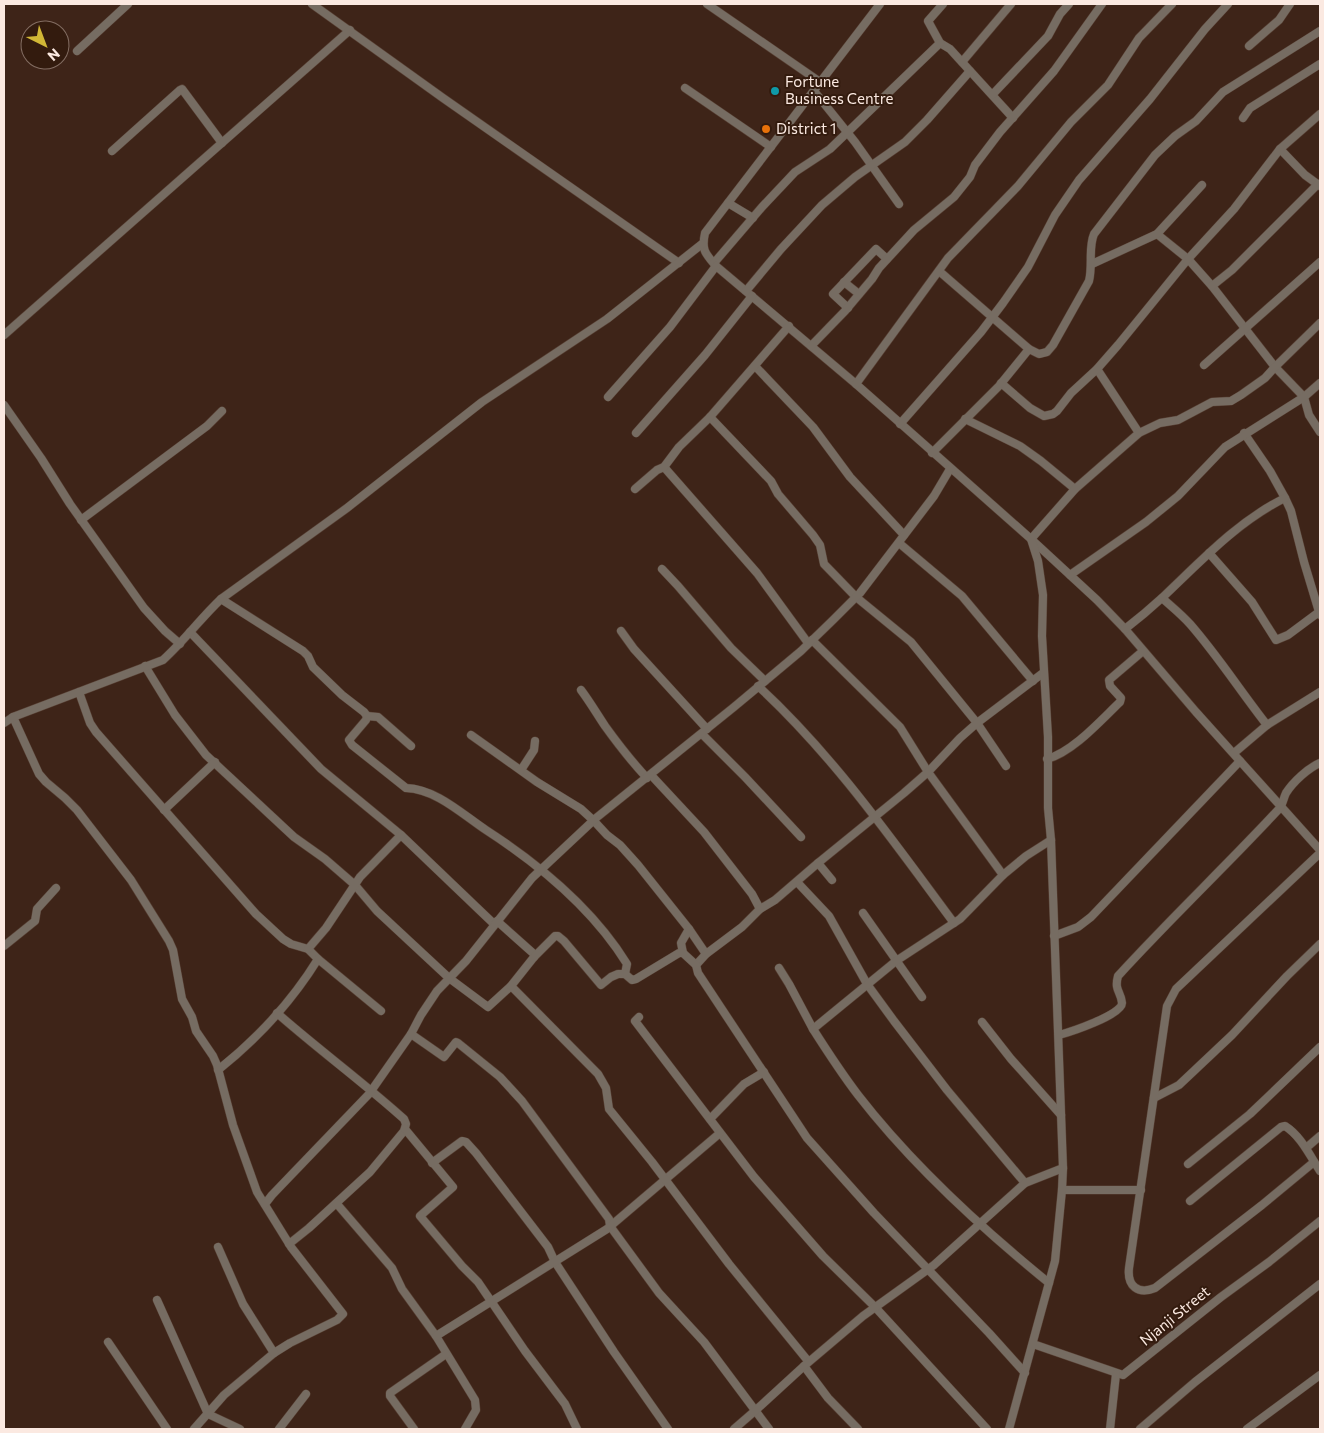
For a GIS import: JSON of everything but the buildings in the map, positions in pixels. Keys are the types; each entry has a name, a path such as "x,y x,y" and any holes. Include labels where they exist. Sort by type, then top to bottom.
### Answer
{"street":[{"path":"77,51 128,4"},
{"path":"312,4 679,263"},
{"path":"707,4 820,82"},
{"path":"880,4 705,233 702,244 706,256 856,384 1070,575 1126,630 1320,852 1176,989 1167,1006 1128,1276 1131,1284 1139,1290 1146,1291 1155,1288 1314,1162"},
{"path":"943,4 928,21 940,43 950,49 1013,118"},
{"path":"962,62 1012,4"},
{"path":"992,94 1044,41 1052,31 1060,14 1069,4"},
{"path":"811,346 848,308 887,259 914,230 954,197 991,144 1054,70 1102,4"},
{"path":"856,384 948,258 1018,186 1071,122 1108,85 1139,38 1172,4"},
{"path":"900,424 993,316 1028,267 1055,215 1079,180 1150,99 1199,36 1228,4"},
{"path":"1249,46 1279,20 1290,4"},
{"path":"4,335 350,30"},
{"path":"939,271 1030,349 1039,354 1047,352 1054,345 1089,281 1092,264 1091,240 1094,234 1156,155 1174,136 1196,121 1223,92 1320,31"},
{"path":"608,397 670,327 715,265 753,218 795,172 830,149 940,43"},
{"path":"1243,118 1250,108 1320,64"},
{"path":"636,433 705,356 781,249 822,205 871,165 905,142 970,71"},
{"path":"685,88 771,147"},
{"path":"112,151 182,89 222,143"},
{"path":"814,91 899,204"},
{"path":"1001,383 1030,408 1044,416 1058,411 1148,311 1188,259 1234,209 1280,149 1320,114"},
{"path":"1212,286 1232,270 1319,185 1305,175 1280,149"},
{"path":"1092,264 1157,234 1202,185"},
{"path":"728,203 753,218"},
{"path":"1157,234 1188,259 1212,286 1275,367 1304,397 1310,415 1320,432"},
{"path":"4,723 13,717 163,660 180,644 203,616 221,600 347,508 482,402 607,319 702,244"},
{"path":"848,308 832,294 876,250 887,259"},
{"path":"1204,365 1320,262"},
{"path":"844,282 859,294"},
{"path":"1031,539 1075,489 1139,433 1160,423 1178,420 1212,402 1230,401 1255,386 1320,323"},
{"path":"635,489 657,470 664,467 679,447 710,417 789,326"},
{"path":"932,453 1001,383 1030,349"},
{"path":"754,366 813,427 850,477 904,535"},
{"path":"1098,368 1139,433"},
{"path":"1070,575 1139,527 1178,496 1225,447 1244,433 1304,397 1320,383"},
{"path":"4,405 42,458 81,520 144,608 180,644"},
{"path":"81,520 207,426 222,411"},
{"path":"710,417 771,481 782,500 813,535 820,545 824,564 856,597 911,642 978,723 1006,766"},
{"path":"965,419 1020,446 1075,489"},
{"path":"1209,553 1252,602 1276,640 1288,636 1320,613 1291,512 1270,470 1244,433"},
{"path":"664,467 729,539 810,642 900,727 928,772 1004,875"},
{"path":"266,1204 272,1195 372,1090 412,1034 421,1015 437,991 483,940 532,878 594,821 704,732 810,642 856,597 934,496 950,469"},
{"path":"1126,630 1209,553 1263,508 1285,498"},
{"path":"1009,1429 1055,1262 1063,1168 1051,840 1048,808 1048,737 1043,673 1043,595 1038,561 1031,539"},
{"path":"899,543 962,596 1033,681"},
{"path":"662,569 730,648 765,681"},
{"path":"1162,598 1190,624 1231,675 1267,725"},
{"path":"221,600 303,651 308,656 313,667 367,716 378,717 411,746"},
{"path":"621,631 704,732 801,837"},
{"path":"190,632 321,769 401,835 534,954 534,957"},
{"path":"1048,759 1055,757 1075,744 1120,702 1121,698 1110,686 1109,680 1143,651"},
{"path":"145,666 175,715 195,742 215,762 294,837 325,859 355,885 377,912 449,978 488,1007 511,986 534,957 555,936 564,941 598,984 601,985 618,974 625,974 632,980 636,979 676,954 683,953"},
{"path":"696,965 706,954 742,927 760,909 775,900 818,862 876,817 928,772 960,738 1043,673"},
{"path":"758,686 832,762 876,817 954,923"},
{"path":"581,690 622,749 704,832 752,894 760,909"},
{"path":"78,692 90,723 96,732 267,924 291,944 308,949 381,1011"},
{"path":"1234,753 1267,725 1320,692"},
{"path":"367,716 366,720 349,740 352,745 406,788 414,788 425,792 468,816 541,870 599,925 626,964 625,974"},
{"path":"13,717 39,774 77,810 131,880 174,950 182,999 192,1017 196,1032 213,1056 228,1108 257,1192 308,1271 343,1314 337,1320 274,1353 238,1383 194,1429"},
{"path":"471,735 537,782 581,809 620,845 638,865 706,954"},
{"path":"521,770 534,750 535,741"},
{"path":"1054,936 1078,927 1091,917 1240,761"},
{"path":"164,810 215,762"},
{"path":"1059,1035 1090,1024 1118,1010 1122,1002 1116,984 1118,976 1282,807 1287,793 1297,780 1320,763"},
{"path":"308,949 326,928 360,877 401,835"},
{"path":"813,1029 896,961 954,923 1026,856 1051,840"},
{"path":"818,862 832,880"},
{"path":"797,882 830,916 867,984 947,1090 1024,1182"},
{"path":"4,946 35,921 37,909 56,888"},
{"path":"863,913 922,997"},
{"path":"688,929 681,943 683,953 696,965 698,973 807,1138 1025,1373"},
{"path":"1154,1098 1179,1085 1232,1035 1320,944"},
{"path":"218,1070 244,1048 277,1014 318,958"},
{"path":"779,968 790,984 813,1029 841,1072 886,1128 923,1169 979,1224 1049,1283"},
{"path":"511,986 598,1074 606,1088 609,1109 666,1180 806,1364 828,1398 858,1429"},
{"path":"277,1014 372,1090 404,1119 406,1124 405,1129 370,1172 337,1204 289,1244"},
{"path":"639,1017 635,1021 754,1177 822,1256 875,1307 987,1429"},
{"path":"982,1022 1011,1059 1061,1115"},
{"path":"412,1034 444,1057 456,1042 458,1043 500,1077 522,1101 609,1219 610,1226 659,1293 704,1342 769,1429"},
{"path":"1188,1164 1250,1114 1320,1047"},
{"path":"710,1119 744,1084 764,1072"},
{"path":"1190,1201 1281,1127 1285,1126 1290,1129 1306,1148 1320,1171"},
{"path":"405,1129 453,1186 420,1216 478,1282 525,1351 565,1404 577,1429"},
{"path":"436,1336 610,1226 720,1133"},
{"path":"1306,1148 1320,1136"},
{"path":"432,1163 462,1141 466,1142 548,1247 555,1262 614,1352 668,1429"},
{"path":"734,1429 806,1364 875,1307 928,1269 1024,1182 1063,1168"},
{"path":"1062,1190 1141,1190"},
{"path":"337,1204 385,1259 408,1298 436,1336 475,1400 476,1410 465,1429"},
{"name":"Njanji Street","path":"1116,1374 1123,1376 1320,1221"},
{"path":"218,1247 243,1304 274,1353"},
{"path":"1140,1429 1215,1366 1320,1284"},
{"path":"157,1300 208,1414 240,1429"},
{"path":"108,1342 167,1429"},
{"path":"1033,1344 1116,1374 1110,1429"},
{"path":"414,1429 390,1396 390,1393 446,1354"},
{"path":"1246,1429 1320,1375"},
{"path":"278,1429 306,1394"}],"place":[{"name":"Fortune Business Centre","path":"775,91"},
{"name":"District 1","path":"766,129"}]}
